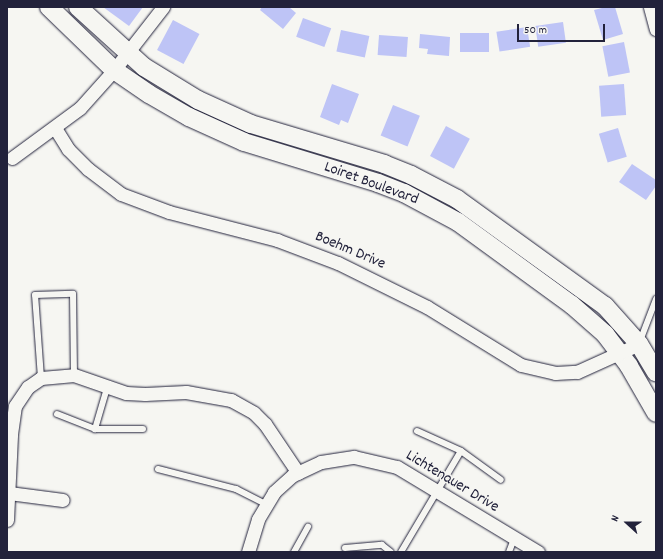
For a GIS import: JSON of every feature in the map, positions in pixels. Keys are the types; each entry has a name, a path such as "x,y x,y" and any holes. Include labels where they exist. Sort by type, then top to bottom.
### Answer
{"street":[{"name":"Loiret Boulevard","path":"49,7 114,70 149,94 213,129 264,149 350,173 404,193 458,222 587,317 620,352 656,413"},
{"name":"Loiret Boulevard","path":"78,7 127,53 178,89 222,111 270,130 356,154 411,175 484,217 605,306 639,344 656,372"},
{"path":"12,158 55,128 80,108 114,70 162,7"},
{"path":"650,7 656,29"},
{"name":"Boehm Drive","path":"55,128 68,149 88,169 121,194 169,212 277,240 338,263 427,307 521,365 555,373 577,372 639,344"},
{"path":"350,173 356,154"},
{"path":"7,520 11,434 15,406 28,387 41,378 74,375 107,388 145,394 200,393 231,400 254,413 265,424 298,473"},
{"name":"Lichtenauer Drive","path":"248,552 253,532 266,504 274,492 298,473 321,462 354,457 396,467 538,552"},
{"path":"9,493 63,500"}],"lane":[{"path":"41,378 35,295 73,294 74,375"},
{"path":"639,344 656,299"},
{"path":"95,429 107,388"},
{"path":"57,414 95,429 143,429"},
{"path":"417,431 461,451 500,480"},
{"path":"402,552 461,451"},
{"path":"158,469 236,489 266,504"},
{"path":"294,552 308,527"},
{"path":"509,552 514,539"},
{"path":"345,548 382,545 391,552"}],"building":[{"path":"103,7 143,7 129,26"},
{"path":"262,7 289,7 296,13 283,29 260,10"},
{"path":"606,7 615,7 623,34 603,40 594,10"},
{"path":"303,18 331,28 324,47 296,37"},
{"path":"173,20 199,34 184,64 157,50"},
{"path":"563,22 566,43 538,47 535,26"},
{"path":"527,27 530,47 500,52 496,32"},
{"path":"341,30 369,36 365,58 336,52"},
{"path":"460,33 489,33 489,52 460,52"},
{"path":"420,34 450,37 449,56 427,54 428,49 419,48"},
{"path":"379,35 408,37 407,57 378,55"},
{"path":"624,42 630,72 608,77 602,46"},
{"path":"332,84 359,94 348,123 341,120 339,125 320,117"},
{"path":"624,84 626,115 601,117 599,86"},
{"path":"393,105 420,116 408,146 381,136"},
{"path":"446,126 470,139 454,169 430,156"},
{"path":"618,128 627,157 608,163 599,134"},
{"path":"632,164 656,180 656,186 646,200 619,182"}]}
